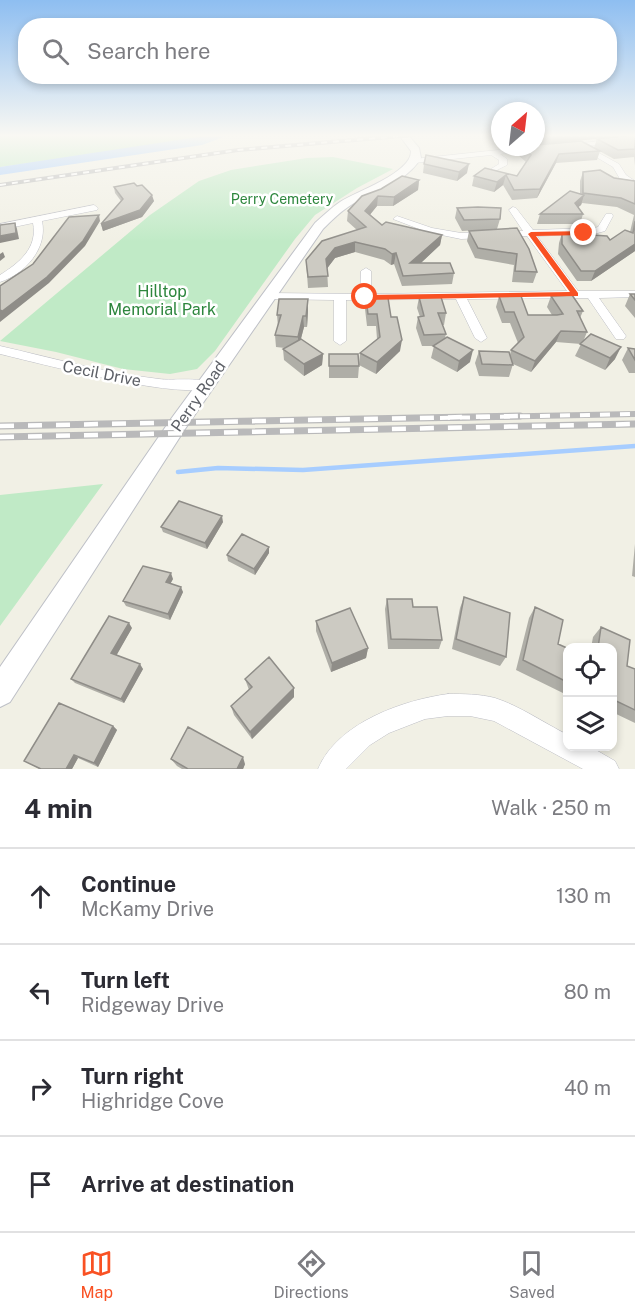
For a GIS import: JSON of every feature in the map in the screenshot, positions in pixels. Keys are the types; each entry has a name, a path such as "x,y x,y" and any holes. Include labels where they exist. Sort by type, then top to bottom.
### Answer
{"street":[{"name":"Perry Road","path":"0,692 206,385 319,226 333,212 403,171"},
{"path":"619,171 623,177 635,184"},
{"path":"0,226 94,208"},
{"path":"513,210 575,295"},
{"path":"397,219 429,230 461,236 594,231 602,229 609,216"},
{"path":"0,279 23,262 40,242 42,231 37,219"},
{"path":"365,297 366,271"},
{"path":"591,294 620,336"},
{"path":"269,296 635,294"},
{"path":"460,296 481,338"},
{"path":"340,297 340,341"},
{"name":"Cecil Drive","path":"0,350 113,376 160,384 206,385"},
{"path":"330,769 341,754 372,728 404,714 446,704 494,709 607,769"}],"green space":[{"name":"Hilltop Memorial Park","path":"228,171 389,171 357,188 315,215 295,239 215,351 197,369 170,374 123,369 0,341 150,215 199,181"},
{"path":"103,484 0,626 0,495"}],"building":[{"path":"481,171 497,171 517,176 520,171 550,171 540,189 514,190 506,175 497,182 474,176"},
{"path":"602,171 614,178 635,181 635,204 621,198 583,193 583,172"},
{"path":"402,176 419,180 394,197 378,196 365,211 382,225 386,222 442,235 410,263 450,263 454,273 403,276 396,253 392,254 385,249 355,242 335,248 326,259 328,276 308,277 306,260 322,241 366,227 348,211 362,196 381,189"},
{"path":"134,183 137,186 142,185 152,195 140,210 101,224 123,199 114,187"},
{"path":"570,191 584,195 575,203 583,214 540,214"},
{"path":"457,208 501,208 500,219 464,220"},
{"path":"99,215 83,241 47,277 0,313 2,311 0,310 0,286 33,264 69,217"},
{"path":"635,221 635,244 595,271 581,271 562,244 562,233 607,236 610,240 625,230 633,233"},
{"path":"15,223 16,233 0,236 0,225"},
{"path":"517,228 529,249 537,272 515,271 517,254 478,248 469,231"},
{"path":"572,295 583,311 577,311 587,332 561,331 535,361 511,350 524,337 514,312 505,312 499,296 521,296 528,315 557,315 563,314 551,296"},
{"path":"419,297 441,297 446,313 438,313 446,334 424,335 418,317 424,316"},
{"path":"366,298 388,298 391,317 397,317 402,340 377,362 360,353 380,337 377,314 368,314"},
{"path":"279,299 308,299 306,316 303,316 298,337 275,335 281,315 277,315"},
{"path":"591,334 621,347 610,358 580,344"},
{"path":"447,337 473,350 459,361 433,346"},
{"path":"301,339 323,354 304,364 283,349"},
{"path":"628,348 635,349 635,360"},
{"path":"479,351 509,352 513,365 482,364"},
{"path":"329,354 358,354 359,366 329,366"},
{"path":"179,501 222,516 205,543 161,527"},
{"path":"242,534 269,547 254,569 227,555"},
{"path":"143,566 171,573 166,582 181,587 168,614 123,601"},
{"path":"464,597 510,613 506,657 456,639"},
{"path":"387,599 412,599 413,607 437,607 442,640 391,639"},
{"path":"535,607 563,620 558,644 563,646 563,680 523,660"},
{"path":"350,608 368,648 332,663 316,621"},
{"path":"109,616 129,623 111,653 140,664 121,699 71,679"},
{"path":"601,627 630,640 627,666 635,669 635,710 617,701 617,643 599,643"},
{"path":"269,657 294,688 250,732 231,706 252,687 245,679"},
{"path":"59,703 113,726 94,763 74,755 66,769 41,769 24,761"},
{"path":"188,727 243,757 237,769 188,769 171,759"}],"waterway":[{"path":"178,472 218,468 303,470 635,446"}],"railway":[{"path":"0,185 96,171"},
{"path":"440,418 635,414"},
{"path":"0,426 520,416"},
{"path":"0,437 635,424"}],"route":[{"path":"365,297 575,295 531,234 584,233"}],"park label":[{"name":"Perry Cemetery","path":"282,199"}]}
